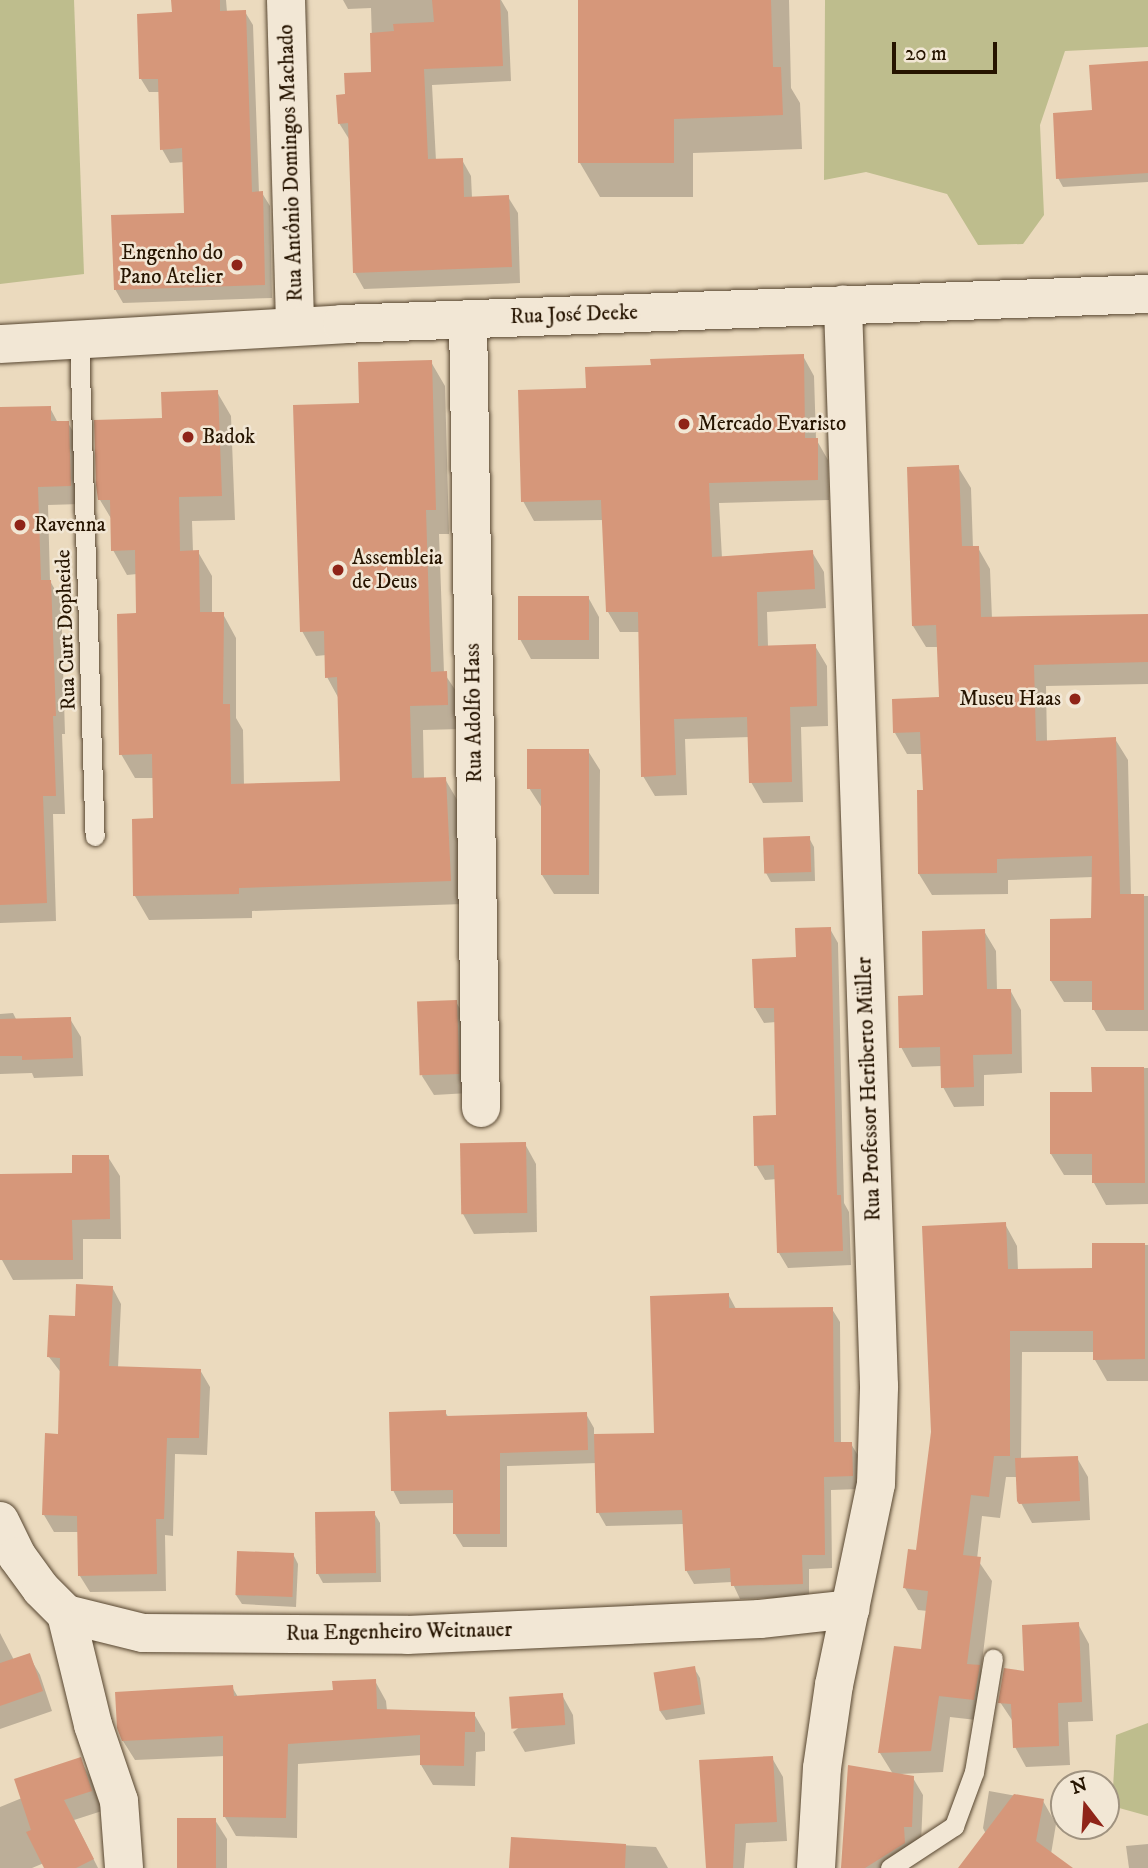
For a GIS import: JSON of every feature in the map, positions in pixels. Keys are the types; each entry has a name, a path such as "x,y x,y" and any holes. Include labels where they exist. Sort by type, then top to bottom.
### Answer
{"street":[{"name":"Rua Antônio Domingos Machado","path":"286,0 295,326"},
{"name":"Rua José Deeke","path":"0,344 295,326 1148,295"},
{"name":"Rua Professor Heriberto Müller","path":"816,1868 822,1768 849,1609 864,1550 876,1484 879,1387 843,305"},
{"name":"Rua Adolfo Hass","path":"468,319 481,1108"},
{"path":"0,1521 17,1556 41,1588 66,1614 93,1725 119,1801 124,1868"},
{"name":"Rua Engenheiro Weitnauer","path":"66,1614 143,1633 407,1635 760,1619 849,1609"}],"lane":[{"name":"Rua Curt Dopheide","path":"79,339 95,836"},
{"path":"890,1868 954,1826 974,1772 993,1659"}],"shaded area":[{"path":"0,0 74,0 84,274 0,284"},
{"path":"825,0 1148,0 1148,47 1065,51 1040,125 1044,215 1023,244 978,245 947,194 866,172 824,180"},
{"path":"1148,1723 1148,1816 1120,1808 1120,1770 1114,1770 1116,1735"}],"building":[{"path":"171,0 220,0 220,11 246,10 252,192 263,191 265,285 114,290 111,215 184,213 182,148 160,150 158,79 139,79 137,14 172,12"},
{"path":"432,0 500,0 503,66 424,69 428,159 463,158 464,197 509,195 512,267 353,273 348,123 338,124 336,95 345,94 344,73 371,72 370,33 394,31 393,24 434,22"},
{"path":"578,0 771,0 773,67 781,67 783,115 674,119 674,163 578,163"},
{"path":"1148,61 1148,173 1056,179 1053,113 1092,110 1089,65"},
{"path":"804,354 805,438 818,438 818,480 709,483 712,557 813,550 815,589 757,592 758,646 816,644 817,706 790,707 792,782 749,783 747,717 674,719 676,775 641,777 638,612 606,612 601,500 521,502 518,390 586,388 585,367 651,365 650,359"},
{"path":"432,360 436,510 426,510 431,672 447,671 448,705 410,706 412,778 446,777 451,881 239,888 239,894 133,896 132,819 153,818 152,754 119,755 117,614 136,613 135,550 111,551 110,500 98,500 96,485 94,420 162,418 161,392 218,390 222,496 179,497 180,551 199,550 200,612 224,612 223,704 230,704 231,784 340,781 337,677 325,678 324,631 300,632 293,405 359,403 358,362"},
{"path":"51,406 51,421 69,421 71,486 38,487 41,580 51,580 56,716 53,716 56,796 43,796 47,903 0,905 0,407"},
{"path":"959,465 962,546 979,546 981,617 1148,614 1148,662 1034,665 1036,741 1116,737 1120,894 1144,894 1144,1010 1092,1010 1092,981 1050,981 1050,919 1091,918 1092,856 997,859 997,873 918,874 917,790 923,790 920,732 893,733 892,699 939,697 936,625 912,626 907,467"},
{"path":"518,596 589,596 589,640 518,640"},
{"path":"527,749 589,749 589,875 541,875 541,789 527,789"},
{"path":"810,836 811,872 764,874 763,838"},
{"path":"831,927 837,1195 841,1195 843,1251 777,1253 774,1165 754,1166 753,1116 776,1115 774,1008 754,1008 752,959 796,957 795,928"},
{"path":"985,929 987,989 1011,989 1012,1054 973,1055 974,1087 941,1088 940,1047 899,1048 898,996 923,995 922,931"},
{"path":"457,1000 460,1074 420,1075 417,1001"},
{"path":"71,1017 73,1058 22,1060 22,1056 0,1056 0,1019"},
{"path":"1091,1067 1144,1067 1145,1183 1092,1183 1092,1154 1050,1154 1050,1092 1092,1092"},
{"path":"526,1142 527,1213 461,1214 460,1143"},
{"path":"72,1155 109,1155 110,1219 72,1220 73,1260 0,1260 0,1174 72,1173"},
{"path":"1006,1222 1008,1269 1092,1268 1092,1243 1145,1243 1145,1359 1093,1360 1093,1331 1010,1331 1010,1456 994,1456 989,1497 971,1495 963,1555 981,1557 967,1664 980,1665 974,1700 939,1696 931,1751 878,1753 894,1646 921,1649 928,1591 903,1588 908,1549 916,1550 931,1432 922,1226"},
{"path":"76,1284 113,1286 109,1366 201,1369 199,1438 167,1438 164,1519 156,1519 157,1574 78,1576 77,1516 42,1515 45,1433 58,1434 60,1358 47,1357 49,1315 75,1316"},
{"path":"729,1293 729,1308 833,1307 834,1442 852,1442 853,1476 824,1477 825,1555 802,1555 803,1584 731,1586 730,1568 685,1571 682,1510 596,1513 594,1434 654,1433 650,1296"},
{"path":"446,1410 446,1416 587,1412 588,1450 500,1453 500,1534 453,1534 453,1490 391,1491 389,1412"},
{"path":"1078,1456 1080,1501 1019,1504 1015,1458"},
{"path":"375,1511 376,1573 316,1574 315,1512"},
{"path":"237,1551 294,1553 292,1597 235,1595"},
{"path":"1079,1622 1082,1702 1058,1703 1059,1746 1013,1748 1011,1704 998,1703 1004,1668 1024,1671 1022,1625"},
{"path":"30,1653 43,1691 0,1706 0,1663"},
{"path":"695,1666 701,1705 660,1711 654,1673"},
{"path":"376,1679 377,1709 475,1712 475,1732 465,1732 464,1766 420,1765 420,1735 288,1744 286,1818 223,1817 223,1736 122,1741 117,1728 115,1692 233,1685 234,1696 333,1690 332,1681"},
{"path":"563,1693 565,1725 511,1729 509,1697"},
{"path":"773,1756 777,1822 735,1824 733,1868 706,1868 699,1760"},
{"path":"81,1757 92,1791 64,1800 94,1859 76,1868 44,1868 26,1832 31,1830 14,1779"},
{"path":"848,1765 914,1776 912,1827 904,1827 905,1843 865,1868 841,1868"},
{"path":"1014,1794 1044,1799 1036,1841 1073,1868 958,1868"},
{"path":"177,1818 216,1818 216,1868 177,1868"},
{"path":"511,1837 626,1844 625,1868 509,1868"}],"place":[{"name":"Engenho do Pano Atelier","path":"237,265"},
{"name":"Mercado Evaristo","path":"684,424"},
{"name":"Badok","path":"188,437"},
{"name":"Ravenna","path":"20,525"},
{"name":"Assembleia de Deus","path":"338,570"},
{"name":"Museu Haas","path":"1075,699"}]}
